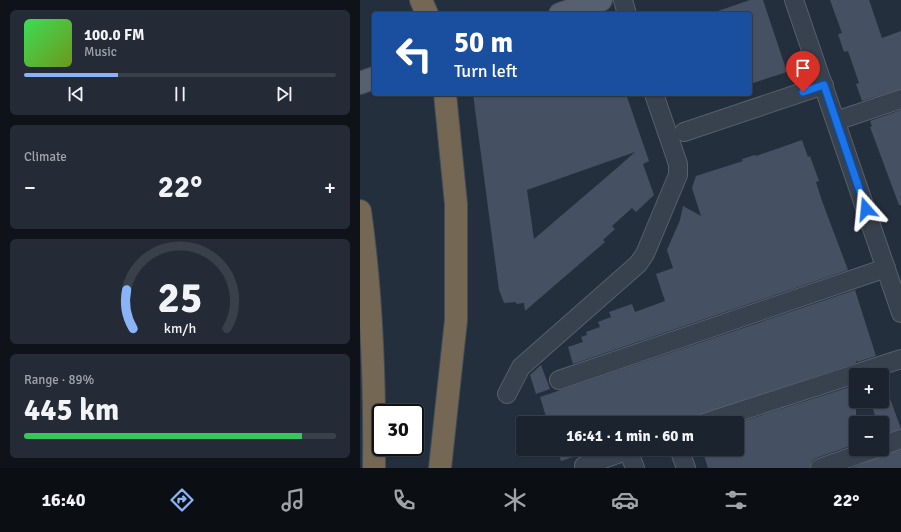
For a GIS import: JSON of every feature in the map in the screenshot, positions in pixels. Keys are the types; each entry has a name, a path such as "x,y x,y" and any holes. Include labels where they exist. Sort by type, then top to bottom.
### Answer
{"highway":[{"path":"421,0 426,12"},
{"path":"440,468 456,320 456,204 446,96"},
{"path":"360,211 372,319 375,416 374,468"}],"main road":[{"path":"566,12 601,0"},
{"path":"360,82 372,79"}],"street":[{"path":"623,0 626,12"},
{"path":"794,0 901,313"},
{"path":"684,132 824,85"},
{"path":"507,394 521,367 638,264 645,254 678,175 678,164 655,96"},
{"path":"836,121 901,99"},
{"path":"560,380 886,268"},
{"path":"725,416 901,358"},
{"path":"889,443 901,439"},
{"path":"584,468 584,466 610,456"},
{"path":"631,456 635,468"},
{"path":"682,456 686,468"},
{"path":"820,468 854,456"}],"building":[{"path":"750,0 763,0 787,72 752,83 752,12 715,12"},
{"path":"830,0 869,0 882,38 901,31 901,89 862,101 856,84 859,83 848,51 844,52 838,34 842,33"},
{"path":"473,96 627,96 649,161 643,164 654,195 636,212 632,208 612,226 615,229 603,240 605,242 525,311 524,303 504,303 499,290","holes":["635,152 617,168 534,239 527,190"]},
{"path":"901,110 901,205 899,205 870,127 872,126 870,121"},
{"path":"802,140 808,157 810,156 819,181 816,182 822,201 848,270 573,364 568,347 583,342 581,337 587,335 586,332 600,327 598,322 611,317 609,312 632,304 635,312 665,301 656,274 673,268 667,250 680,220 683,206 701,216 692,188 696,176 743,161 742,159 756,156"},
{"path":"855,290 876,356 857,362 856,360 856,363 696,416 546,416 540,397"},
{"path":"541,365 550,389 536,394 530,375"},
{"path":"849,387 849,408 856,408 856,416 849,416 849,446 816,458 812,461 810,468 708,468 704,456 744,456 744,421"},
{"path":"889,396 901,429 889,433 889,416 875,416 873,408 889,408"},
{"path":"901,450 901,468 852,468 881,456 889,456 889,454"},
{"path":"559,456 576,456 561,461"}],"route":[{"path":"803,92 824,85 866,209"}]}
